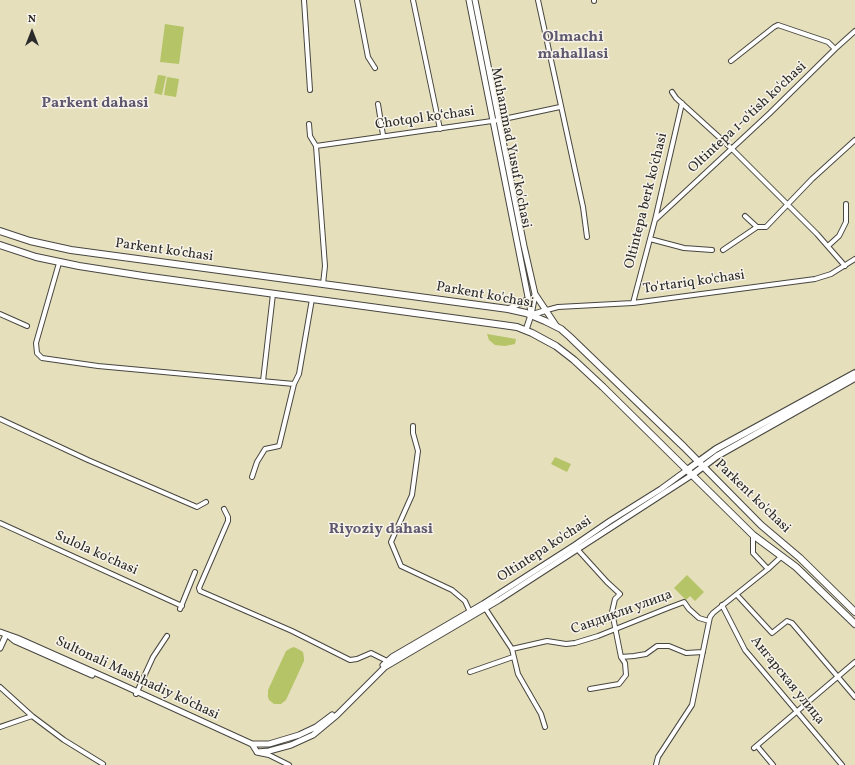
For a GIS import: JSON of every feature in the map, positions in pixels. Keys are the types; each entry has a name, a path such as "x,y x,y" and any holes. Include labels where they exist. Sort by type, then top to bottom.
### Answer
{"main road":[{"name":"Parkent ko'chasi","path":"0,231 30,241 71,250 508,309 531,315 557,327 570,338 761,525 800,558 855,612"},
{"name":"Parkent ko'chasi","path":"0,245 60,263 143,276 503,325 526,330 553,344 574,360 753,535 796,567 855,624"},
{"name":"Oltintepa ko'chasi","path":"692,475 716,456 855,375"},
{"name":"Oltintepa ko'chasi","path":"687,470 716,449 785,415"}],"street":[{"path":"304,0 310,90"},
{"path":"357,0 368,57 375,68"},
{"path":"413,0 440,129"},
{"name":"Muhammad Yusuf ko'chasi","path":"469,0 531,315"},
{"name":"Muhammad Yusuf ko'chasi","path":"475,0 535,294 531,315 526,330"},
{"path":"538,0 587,237"},
{"path":"731,61 778,25 828,42 835,49"},
{"name":"Oltintepa 1-o'tish ko'chasi","path":"655,220 731,148 786,99 835,49 855,31"},
{"path":"672,92 731,148 817,234 845,266"},
{"name":"Oltintepa berk ko'chasi","path":"633,303 655,220 682,103"},
{"path":"378,104 383,135"},
{"name":"Chotqol koʻchasi","path":"316,146 383,135 440,129 499,120 560,107"},
{"path":"309,124 310,136 316,146 325,266 323,284"},
{"path":"723,250 757,227 766,227 812,179 855,140"},
{"path":"828,246 839,236 846,222 846,204"},
{"path":"745,216 757,227"},
{"path":"650,239 684,248 712,250"},
{"name":"To'rtariq ko'chasi","path":"531,315 558,307 633,303 815,279 830,274 855,259"},
{"path":"60,263 36,343 36,351 42,358 98,366 294,384"},
{"path":"263,381 273,294"},
{"name":"Muhammad Yusuf ko'chasi","path":"535,294 557,327"},
{"path":"252,477 257,462 265,449 279,446 294,384 299,374 312,299"},
{"path":"508,309 528,300"},
{"path":"0,314 27,326"},
{"path":"0,426 1,420 88,460 190,504 197,506 206,502"},
{"path":"413,426 413,433 418,451 412,495 391,542 401,566 452,590 465,601 471,614"},
{"name":"Oltintepa ko'chasi","path":"252,744 264,745 282,741 316,727 340,709 387,661 431,633 485,608 577,547 600,528 661,489 687,470"},
{"name":"Oltintepa ko'chasi","path":"257,752 275,750 291,745 313,735 328,724 385,667 577,547 604,533 692,475"},
{"path":"224,509 228,516 228,522 199,590 292,631 350,660 357,659 371,653 387,661 385,667"},
{"name":"Sulola ko'chasi","path":"0,523 181,608 195,572"},
{"path":"600,528 604,533"},
{"path":"753,535 753,553 768,570"},
{"path":"577,547 607,582 620,594 615,600 612,612 621,657 625,664 626,675 620,684 590,689"},
{"path":"656,765 658,757 692,705 709,620 722,605 768,570 782,556"},
{"path":"737,595 772,633 787,621 792,623 855,697"},
{"name":"Сандикли улица","path":"512,649 547,641 566,644 576,643 616,630 684,602 699,618 709,620"},
{"name":"Ангарская улица","path":"722,605 745,650 842,765"},
{"path":"485,608 512,649 518,674 541,714 545,727"},
{"name":"Sultonali Mashhadiy ko'chasi","path":"0,632 17,638 252,748 259,749 257,752 269,755 289,765"},
{"path":"0,648 6,635"},
{"path":"136,693 153,657 167,636"},
{"path":"621,657 646,654 657,646 669,646 686,653 703,652"},
{"path":"470,672 513,656"},
{"path":"772,765 755,747 797,713 855,662"},
{"path":"367,686 369,679"},
{"path":"0,688 32,716 64,740 103,764"},
{"name":"Sultonali Mashhadiy ko'chasi","path":"136,693 252,744"},
{"path":"0,727 32,716"},
{"path":"252,744 257,752"}],"green space":[{"path":"165,24 184,27 179,64 160,62"},
{"path":"158,75 166,76 162,95 154,93"},
{"path":"167,77 179,79 176,97 164,95"},
{"path":"487,334 516,339 515,344 505,346 495,345 489,340"},
{"path":"555,457 571,464 567,472 551,464"},
{"path":"687,575 704,592 695,601 690,596 686,600 674,588"},
{"path":"294,647 303,652 304,661 286,700 281,704 274,704 269,700 268,690 286,651"}],"district":[{"name":"Olmachi mahallasi","path":"573,46"},
{"name":"Parkent dahasi","path":"95,104"},
{"name":"Riyoziy dahasi","path":"381,530"}]}
